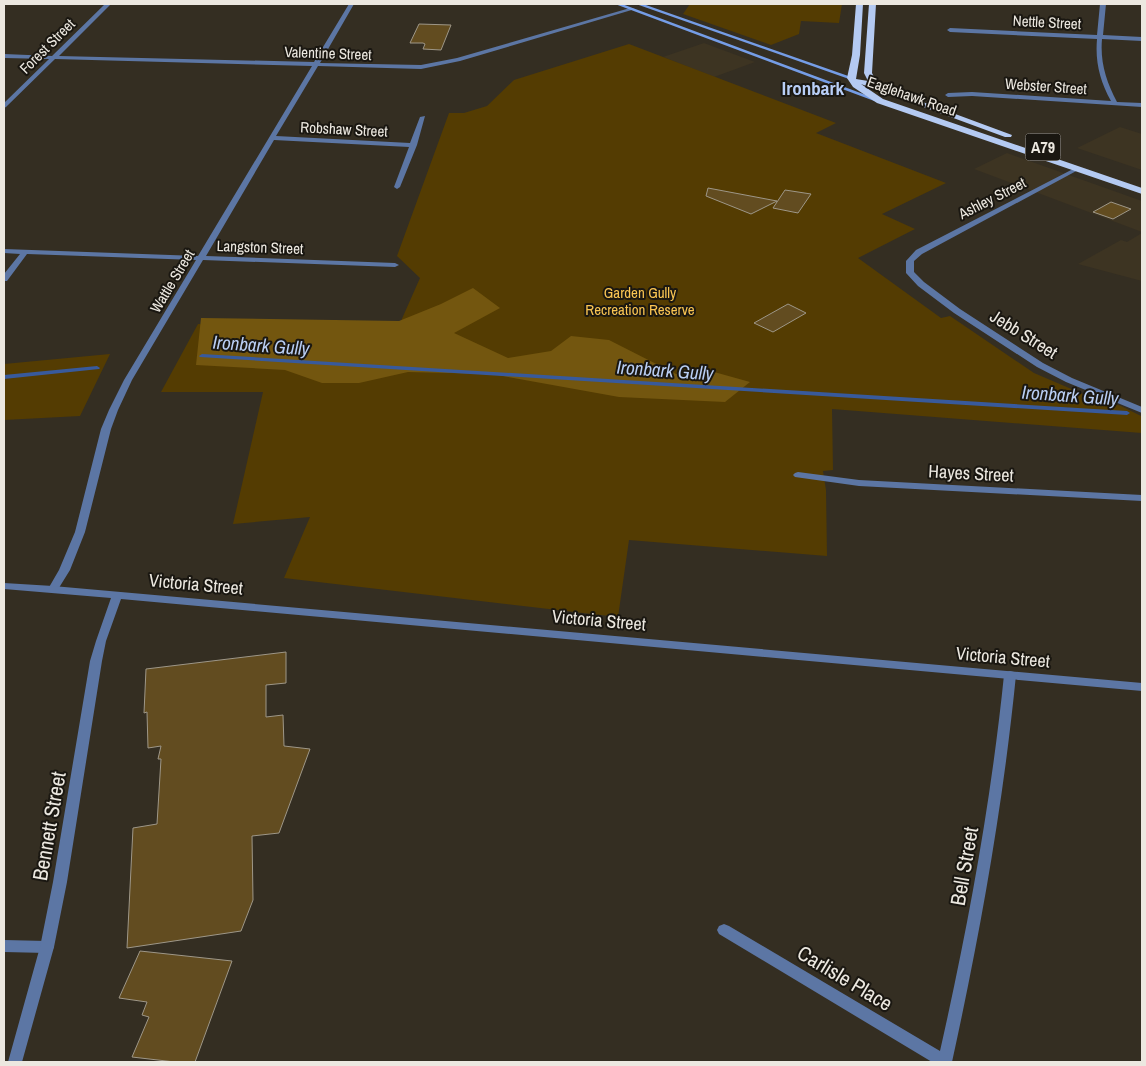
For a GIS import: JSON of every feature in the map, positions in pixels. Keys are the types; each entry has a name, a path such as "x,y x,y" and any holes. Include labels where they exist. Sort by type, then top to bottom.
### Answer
{"highway":[{"path":"851,78 856,55 859,4"},
{"path":"873,4 868,73 872,81 881,89"},
{"name":"Eaglehawk Road","path":"851,78 1142,181"},
{"name":"A79","path":"851,78 856,86 880,101"},
{"name":"Eaglehawk Road","path":"880,101 1142,191"},
{"name":"Ashley Street","path":"1078,169 1089,163"}],"main road":[{"name":"Eaglehawk Road","path":"618,4 880,101"},
{"name":"Eaglehawk Road","path":"641,5 851,78"},
{"name":"Valentine Street","path":"632,9 641,5"},
{"path":"803,72 808,70 808,64"}],"street":[{"name":"Forest Street","path":"4,106 108,4"},
{"name":"Wattle Street","path":"53,589 66,571 78,541 106,429 114,407 352,4"},
{"path":"1103,4 1098,49 1100,70 1106,87 1115,103"},
{"name":"Valentine Street","path":"4,56 404,68 442,64 632,9"},
{"name":"Nettle Street","path":"950,30 1142,39"},
{"name":"Webster Street","path":"948,95 972,94 1142,105"},
{"path":"397,187 423,117"},
{"name":"Robshaw Street","path":"272,138 414,145"},
{"name":"Ashley Street","path":"910,261 913,256 928,247 1078,169"},
{"name":"Langston Street","path":"4,251 395,265"},
{"path":"4,279 25,252"},
{"name":"Jebb Street","path":"910,261 910,273 921,284 1009,346 1062,376 1142,410"},
{"name":"Hayes Street","path":"798,475 859,483 1142,498"},
{"name":"Victoria Street","path":"4,586 1142,687"},
{"name":"Bennett Street","path":"15,1062 47,946 60,882 96,661 117,595"},
{"name":"Bell Street","path":"945,1062 973,936 991,833 1010,675"},
{"name":"Carlisle Place","path":"724,930 945,1062"},
{"path":"4,946 47,946"}],"shaded area":[{"path":"704,43 755,62 714,77 663,57"},
{"path":"1120,127 1142,134 1142,170 1077,148"},
{"path":"1007,153 1142,201 1142,232 974,169"},
{"path":"1142,233 1142,281 1078,264 1121,240 1127,242"},
{"path":"473,288 500,308 454,333 508,358 551,351 571,336 609,340 676,374 707,370 750,382 725,402 619,397 492,374 408,372 359,383 322,383 285,370 196,365 201,318 399,321 441,304"}],"green space":[{"path":"690,4 842,4 839,23 801,21 799,34 771,45 683,14"},
{"name":"Garden Gully Recreation Reserve","path":"629,44 836,123 816,133 946,183 882,214 915,229 858,258 941,318 950,316 1034,373 1090,397 1121,406 1141,416 1142,433 832,409 833,470 823,471 826,490 827,556 629,540 618,617 284,578 310,517 233,524 263,392 161,392 198,324 397,330 420,278 397,256 449,113 464,113 487,106 514,80"},
{"path":"110,354 80,416 4,420 4,364"}],"building":[{"path":"419,24 451,25 441,50 423,49 425,44 423,43 410,43"},
{"path":"708,188 777,201 751,214 706,196"},
{"path":"785,190 811,194 798,213 773,208"},
{"path":"1111,202 1131,209 1113,219 1093,212"},
{"path":"788,304 806,313 773,332 754,323"},
{"path":"286,652 286,683 266,685 266,717 283,715 284,746 310,749 279,833 252,836 253,900 241,931 127,948 133,828 157,824 161,759 158,759 161,746 148,748 147,712 144,713 146,669"},
{"path":"140,951 232,961 195,1062 175,1062 132,1057 149,1017 142,1015 147,1002 119,998"}],"waterway":[{"name":"Ironbark Gully","path":"202,356 1127,413"},
{"name":"Ironbark Gully","path":"4,377 97,368"}],"district":[{"name":"Ironbark","path":"813,88"}]}
